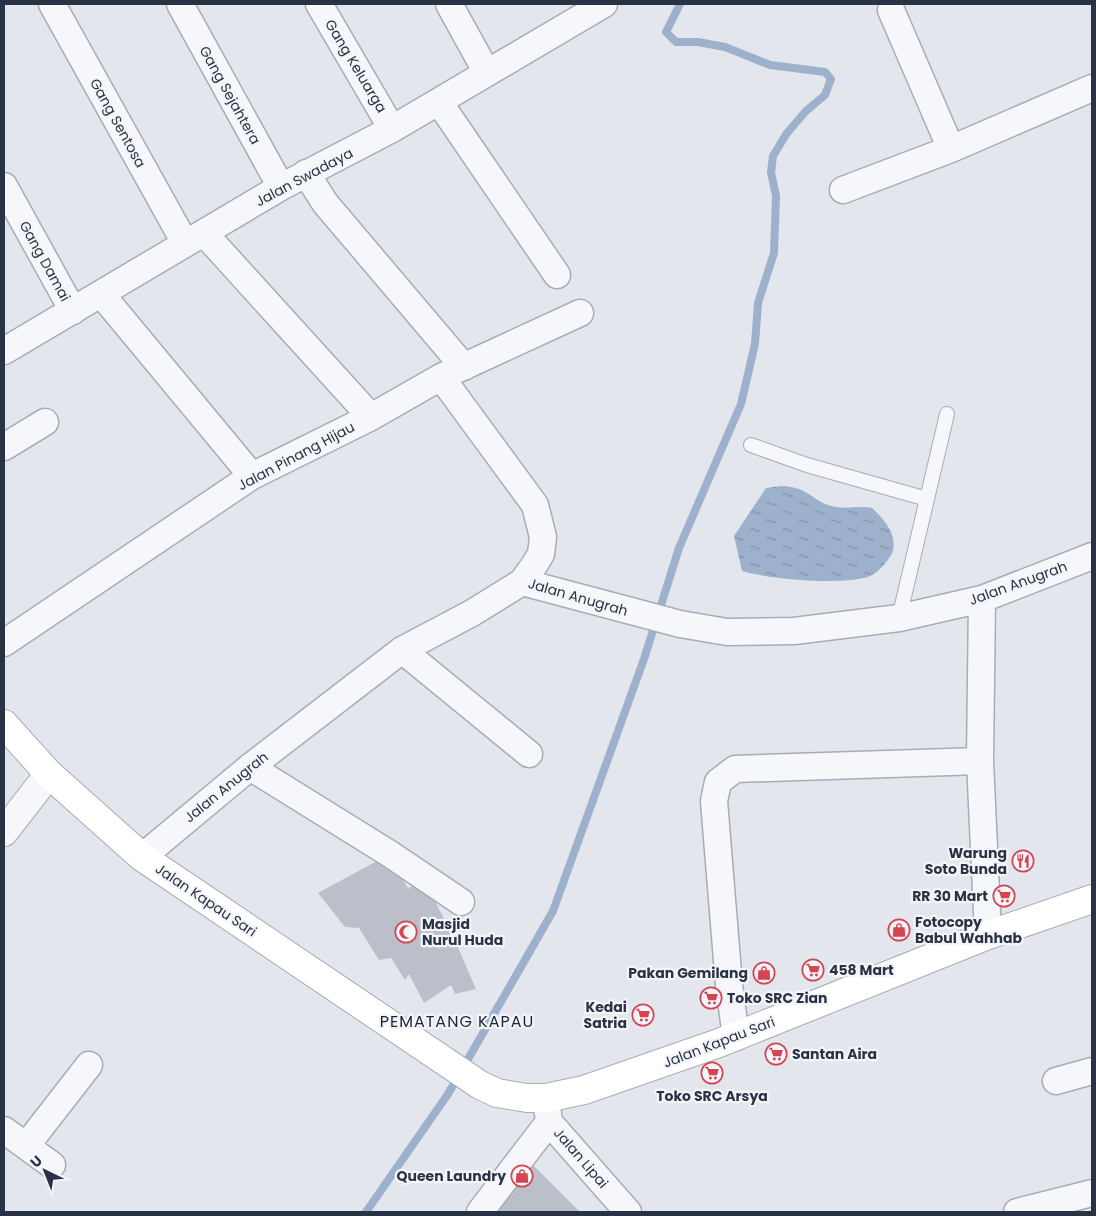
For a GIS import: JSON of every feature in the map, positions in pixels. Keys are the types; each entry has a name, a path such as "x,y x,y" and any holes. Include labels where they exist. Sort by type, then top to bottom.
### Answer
{"main road":[{"name":"Jalan Kapau Sari","path":"4,724 49,774 142,857 480,1085 548,1110 584,1090 736,1037 988,935 1092,899"}],"street":[{"name":"Gang Sentosa","path":"52,4 195,238 371,417"},
{"name":"Gang Sejahtera","path":"180,4 280,187"},
{"name":"Gang Keluarga","path":"319,4 392,129"},
{"path":"449,4 487,73"},
{"name":"Jalan Swadaya","path":"4,351 102,295 280,187 392,129 439,102 599,5"},
{"path":"891,10 951,149"},
{"path":"843,190 951,149 1092,88"},
{"path":"439,102 557,275"},
{"path":"306,173 325,203 452,372 535,505 541,524 541,554 522,582"},
{"name":"Gang Damai","path":"4,186 73,311"},
{"path":"102,295 252,476"},
{"name":"Jalan Pinang Hijau","path":"4,643 252,476 371,417 452,372 580,313"},
{"path":"4,447 45,422"},
{"name":"Jalan Anugrah","path":"142,857 250,768 402,650 472,613 522,582 680,624 727,632 794,631 899,618 982,599 1092,556"},
{"path":"982,599 980,761 988,935"},
{"path":"402,650 529,754"},
{"path":"736,1037 729,985 714,801 718,782 735,769 980,761"},
{"path":"250,768 390,854 461,902"},
{"path":"4,832 49,774"},
{"path":"26,1146 89,1065"},
{"path":"1056,1081 1092,1071"},
{"path":"480,1212 548,1110"},
{"name":"Jalan Lipai","path":"548,1110 628,1212"},
{"path":"4,1130 52,1165"},
{"path":"1017,1212 1092,1193"}],"lane":[{"path":"899,618 946,414"},
{"path":"751,445 807,465 927,499"}],"water":[{"path":"781,486 804,491 819,501 832,506 872,508 885,522 891,533 894,545 889,558 880,569 870,576 844,581 788,579 742,571 734,536 766,488"}],"building":[{"name":"Masjid Nurul Huda","path":"388,855 408,888 425,882 453,936 476,989 455,994 451,985 424,1003 409,974 405,980 391,958 379,960 359,928 345,927 318,893"},
{"path":"528,1160 580,1212 491,1212"}],"waterway":[{"path":"366,1212 448,1094 553,911 644,659 679,548 741,404 755,344 758,303 774,253 776,196 771,172 773,156 787,133 806,111 825,95 831,79 825,72 770,65 725,47 698,42 676,42 666,32 680,4"}],"place":[{"name":"Warung Soto Bunda","path":"1023,861"},
{"name":"RR 30 Mart","path":"1004,896"},
{"name":"Fotocopy Babul Wahhab","path":"899,930"},
{"name":"Masjid Nurul Huda","path":"406,932"},
{"name":"458 Mart","path":"813,970"},
{"name":"Pakan Gemilang","path":"764,973"},
{"name":"Toko SRC Zian","path":"711,998"},
{"name":"Kedai Satria","path":"643,1015"},
{"name":"Santan Aira","path":"776,1054"},
{"name":"Toko SRC Arsya","path":"712,1073"},
{"name":"Queen Laundry","path":"522,1176"}],"district":[{"name":"PEMATANG KAPAU","path":"457,1021"}]}
